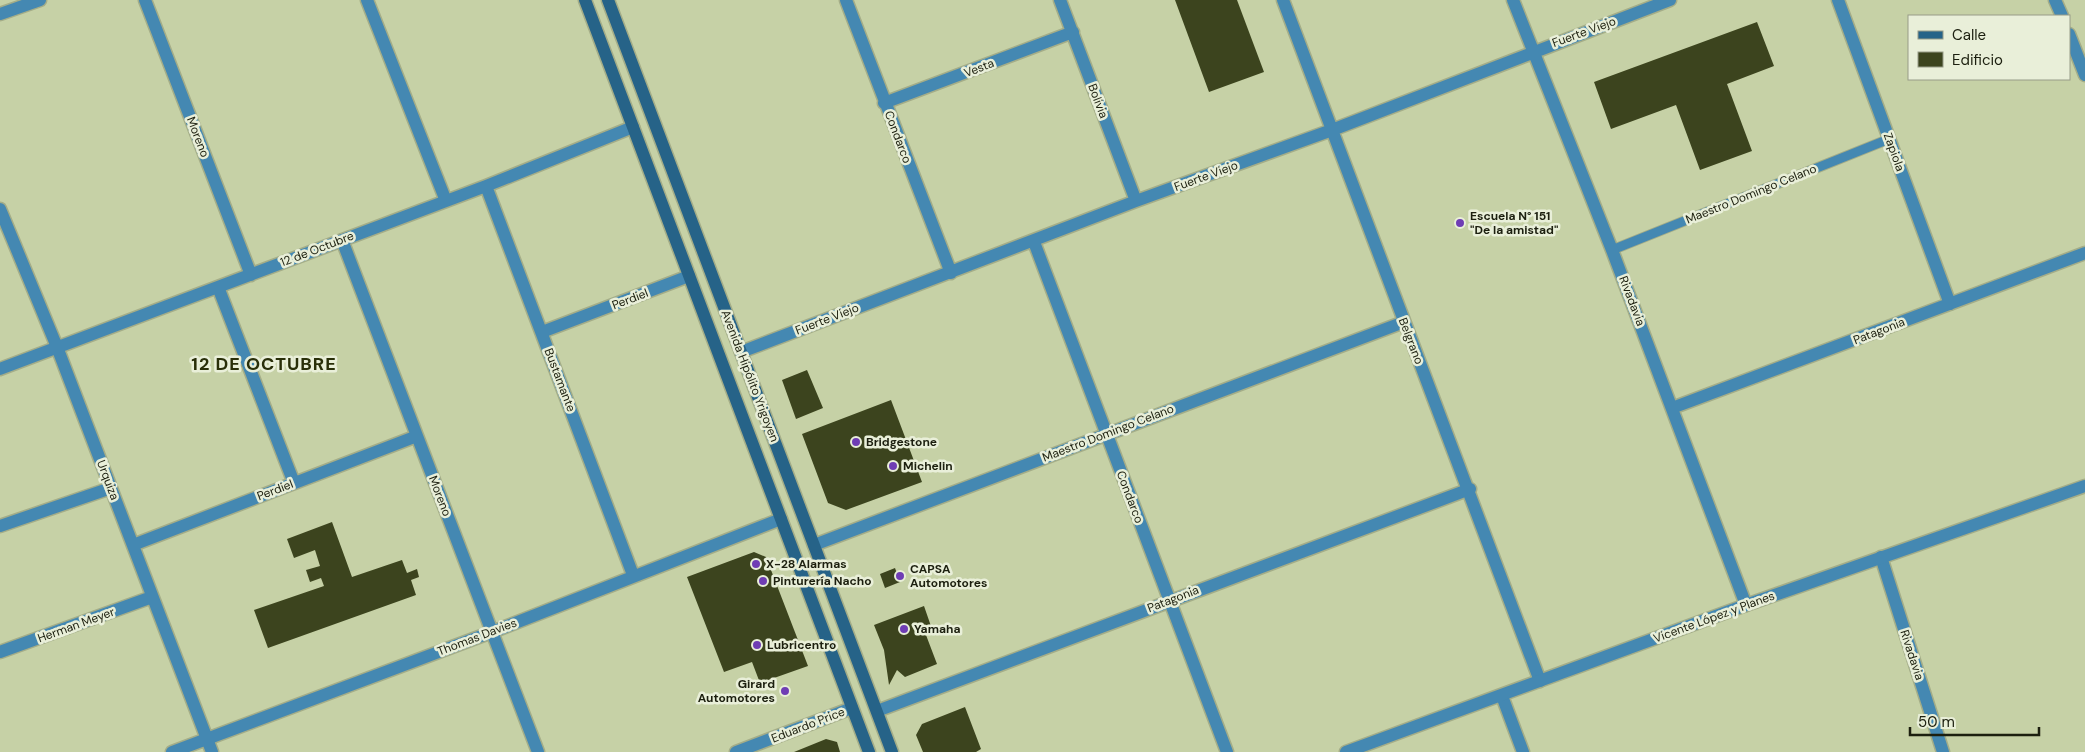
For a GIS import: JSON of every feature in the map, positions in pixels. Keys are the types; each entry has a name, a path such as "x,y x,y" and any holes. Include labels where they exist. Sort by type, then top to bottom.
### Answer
{"main road":[{"name":"Avenida Hipólito Yrigoyen","path":"585,0 869,752"},
{"name":"Avenida Hipólito Yrigoyen","path":"608,0 892,752"}],"street":[{"path":"0,14 40,0"},
{"name":"Moreno","path":"145,0 251,275"},
{"path":"367,0 446,201"},
{"name":"Condarco","path":"846,0 884,103 951,273"},
{"name":"Bolivia","path":"1060,0 1136,201"},
{"name":"Belgrano","path":"1283,0 1404,322 1470,489 1540,681"},
{"name":"Rivadavia","path":"1513,0 1612,250 1746,605"},
{"name":"Fuerte Viejo","path":"741,352 1034,242 1136,201 1332,130 1670,0"},
{"name":"Zapiola","path":"1838,0 1950,304"},
{"path":"2055,0 2062,15"},
{"name":"Vesta","path":"884,103 1073,32"},
{"path":"2070,36 2085,74"},
{"name":"12 de Octubre","path":"0,368 486,186 633,127"},
{"name":"Bustamante","path":"486,186 633,575"},
{"name":"Urquiza","path":"0,209 57,347 212,752"},
{"name":"Moreno","path":"342,240 538,752"},
{"name":"Condarco","path":"1034,242 1227,752"},
{"name":"Patagonia","path":"1672,408 2085,253"},
{"name":"Perdiel","path":"542,332 689,276"},
{"path":"218,287 294,483"},
{"name":"Maestro Domingo Celano","path":"814,545 1404,322"},
{"name":"Perdiel","path":"133,545 417,436"},
{"name":"Vicente López y Planes","path":"1346,752 1746,605 2085,486"},
{"path":"0,526 111,488"},
{"name":"Patagonia","path":"877,711 1169,600 1470,489"},
{"name":"Thomas Davies","path":"172,752 492,632 633,575 781,519"},
{"name":"Rivadavia","path":"1881,558 1943,752"},
{"name":"Herman Meyer","path":"0,652 152,597"},
{"path":"1502,696 1523,752"},
{"name":"Eduardo Price","path":"736,752 852,708"}],"lane":[{"name":"Maestro Domingo Celano","path":"1612,250 1889,139"}],"building":[{"path":"1175,0 1237,0 1264,72 1209,92"},
{"path":"1757,22 1774,66 1727,84 1752,151 1700,170 1676,105 1611,129 1594,82"},
{"path":"807,370 823,408 796,419 782,380"},
{"name":"Bridgestone","path":"891,400 922,482 846,510 828,503 802,434"},
{"path":"332,522 352,577 402,560 407,573 417,569 419,577 411,580 416,595 268,648 254,610 324,586 321,578 310,582 306,570 320,566 315,550 294,558 287,539"},
{"path":"754,552 766,557 808,666 760,683 752,662 724,672 687,577"},
{"path":"895,568 900,582 885,588 880,574"},
{"path":"924,606 933,632 926,635 937,664 905,677 897,670 889,685 884,650 874,625"},
{"path":"965,707 981,749 976,752 923,752 916,735 922,724"},
{"path":"826,739 837,742 840,752 794,752"}],"place":[{"name":"Escuela N° 151 \"De la amistad\"","path":"1460,223"},
{"name":"Bridgestone","path":"856,442"},
{"name":"Michelin","path":"893,466"},
{"name":"X-28 Alarmas","path":"756,564"},
{"name":"CAPSA Automotores","path":"900,576"},
{"name":"Pinturería Nacho","path":"763,581"},
{"name":"Yamaha","path":"904,629"},
{"name":"Lubricentro","path":"757,645"},
{"name":"Girard Automotores","path":"785,691"}],"district":[{"name":"12 DE OCTUBRE","path":"264,364"}]}
